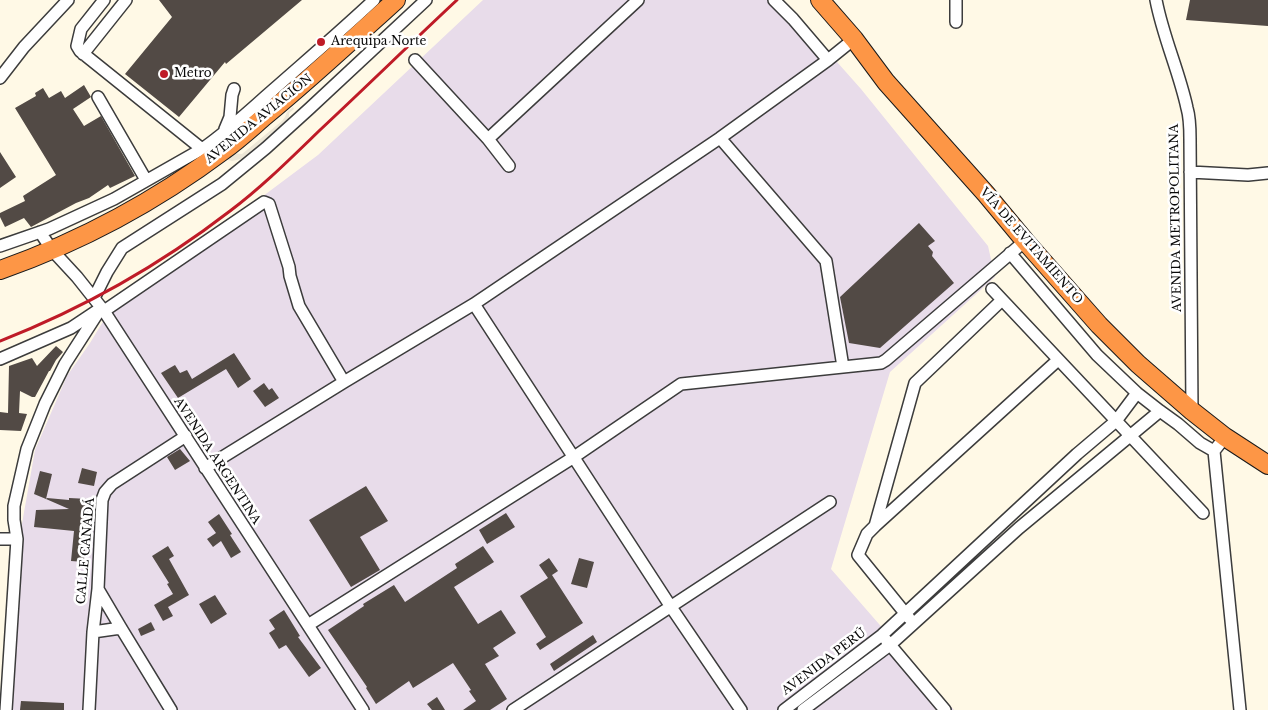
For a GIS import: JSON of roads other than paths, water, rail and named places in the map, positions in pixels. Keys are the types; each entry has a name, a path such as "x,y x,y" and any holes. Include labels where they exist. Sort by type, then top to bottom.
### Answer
{"highway":[{"name":"AVENIDA AVIACIÓN","path":"0,270 52,250 128,213 162,192 206,154 225,150 293,93 396,0"},
{"name":"VÍA DE EVITAMIENTO","path":"820,0 886,82 986,194 1025,241 1138,364 1225,437 1268,465"}],"street":[{"path":"0,78 24,47 68,0"},
{"path":"104,0 81,29 77,46 83,54 206,154"},
{"path":"83,54 126,0"},
{"path":"0,246 40,232 114,199 146,180 206,154 225,131 346,27 374,0"},
{"path":"94,298 122,248 222,184 266,148 426,0"},
{"path":"488,139 638,0"},
{"path":"774,0 828,60"},
{"path":"956,0 956,22"},
{"name":"AVENIDA METROPOLITANA","path":"1156,0 1188,110 1190,139 1192,411"},
{"path":"205,468 474,304 720,138 854,40"},
{"path":"415,60 488,139 509,166"},
{"path":"225,131 230,118 234,88"},
{"path":"98,97 146,180"},
{"path":"720,138 826,261 843,367"},
{"path":"1190,172 1248,175 1268,173"},
{"path":"0,359 71,328 103,310 264,202 270,204 299,306 344,382"},
{"name":"AVENIDA ARGENTINA","path":"40,232 52,250 103,310 363,710"},
{"path":"308,626 574,458 681,384 881,364 1025,241"},
{"path":"1010,253 1097,355 1160,412 1178,424 1200,443 1214,451"},
{"path":"992,289 1203,514"},
{"path":"875,526 914,383 1002,300"},
{"path":"474,304 740,710"},
{"path":"6,710 17,539 14,506 20,476 27,449 37,424 65,364 103,310"},
{"path":"913,624 858,555 867,534 1058,360"},
{"name":"AVENIDA PERÚ","path":"784,710 882,635 1076,454 1116,421 1137,393"},
{"name":"AVENIDA PERÚ","path":"803,710 890,645 1019,528 1160,412"},
{"name":"CALLE CANADÁ","path":"89,710 93,632 98,589 102,500 105,492 112,484 186,436"},
{"path":"1225,437 1214,451 1240,710"},
{"path":"513,710 830,502"},
{"path":"0,539 12,527 14,520"},
{"path":"0,539 17,539"},
{"path":"98,589 172,710"},
{"path":"93,632 121,628"},
{"path":"882,635 946,710"}],"railway":[{"path":"0,341 61,315 120,284 176,250 230,211 276,172 457,0"}],"place":[{"name":"Arequipa Norte","path":"321,42"},
{"name":"Metro","path":"164,74"}]}
